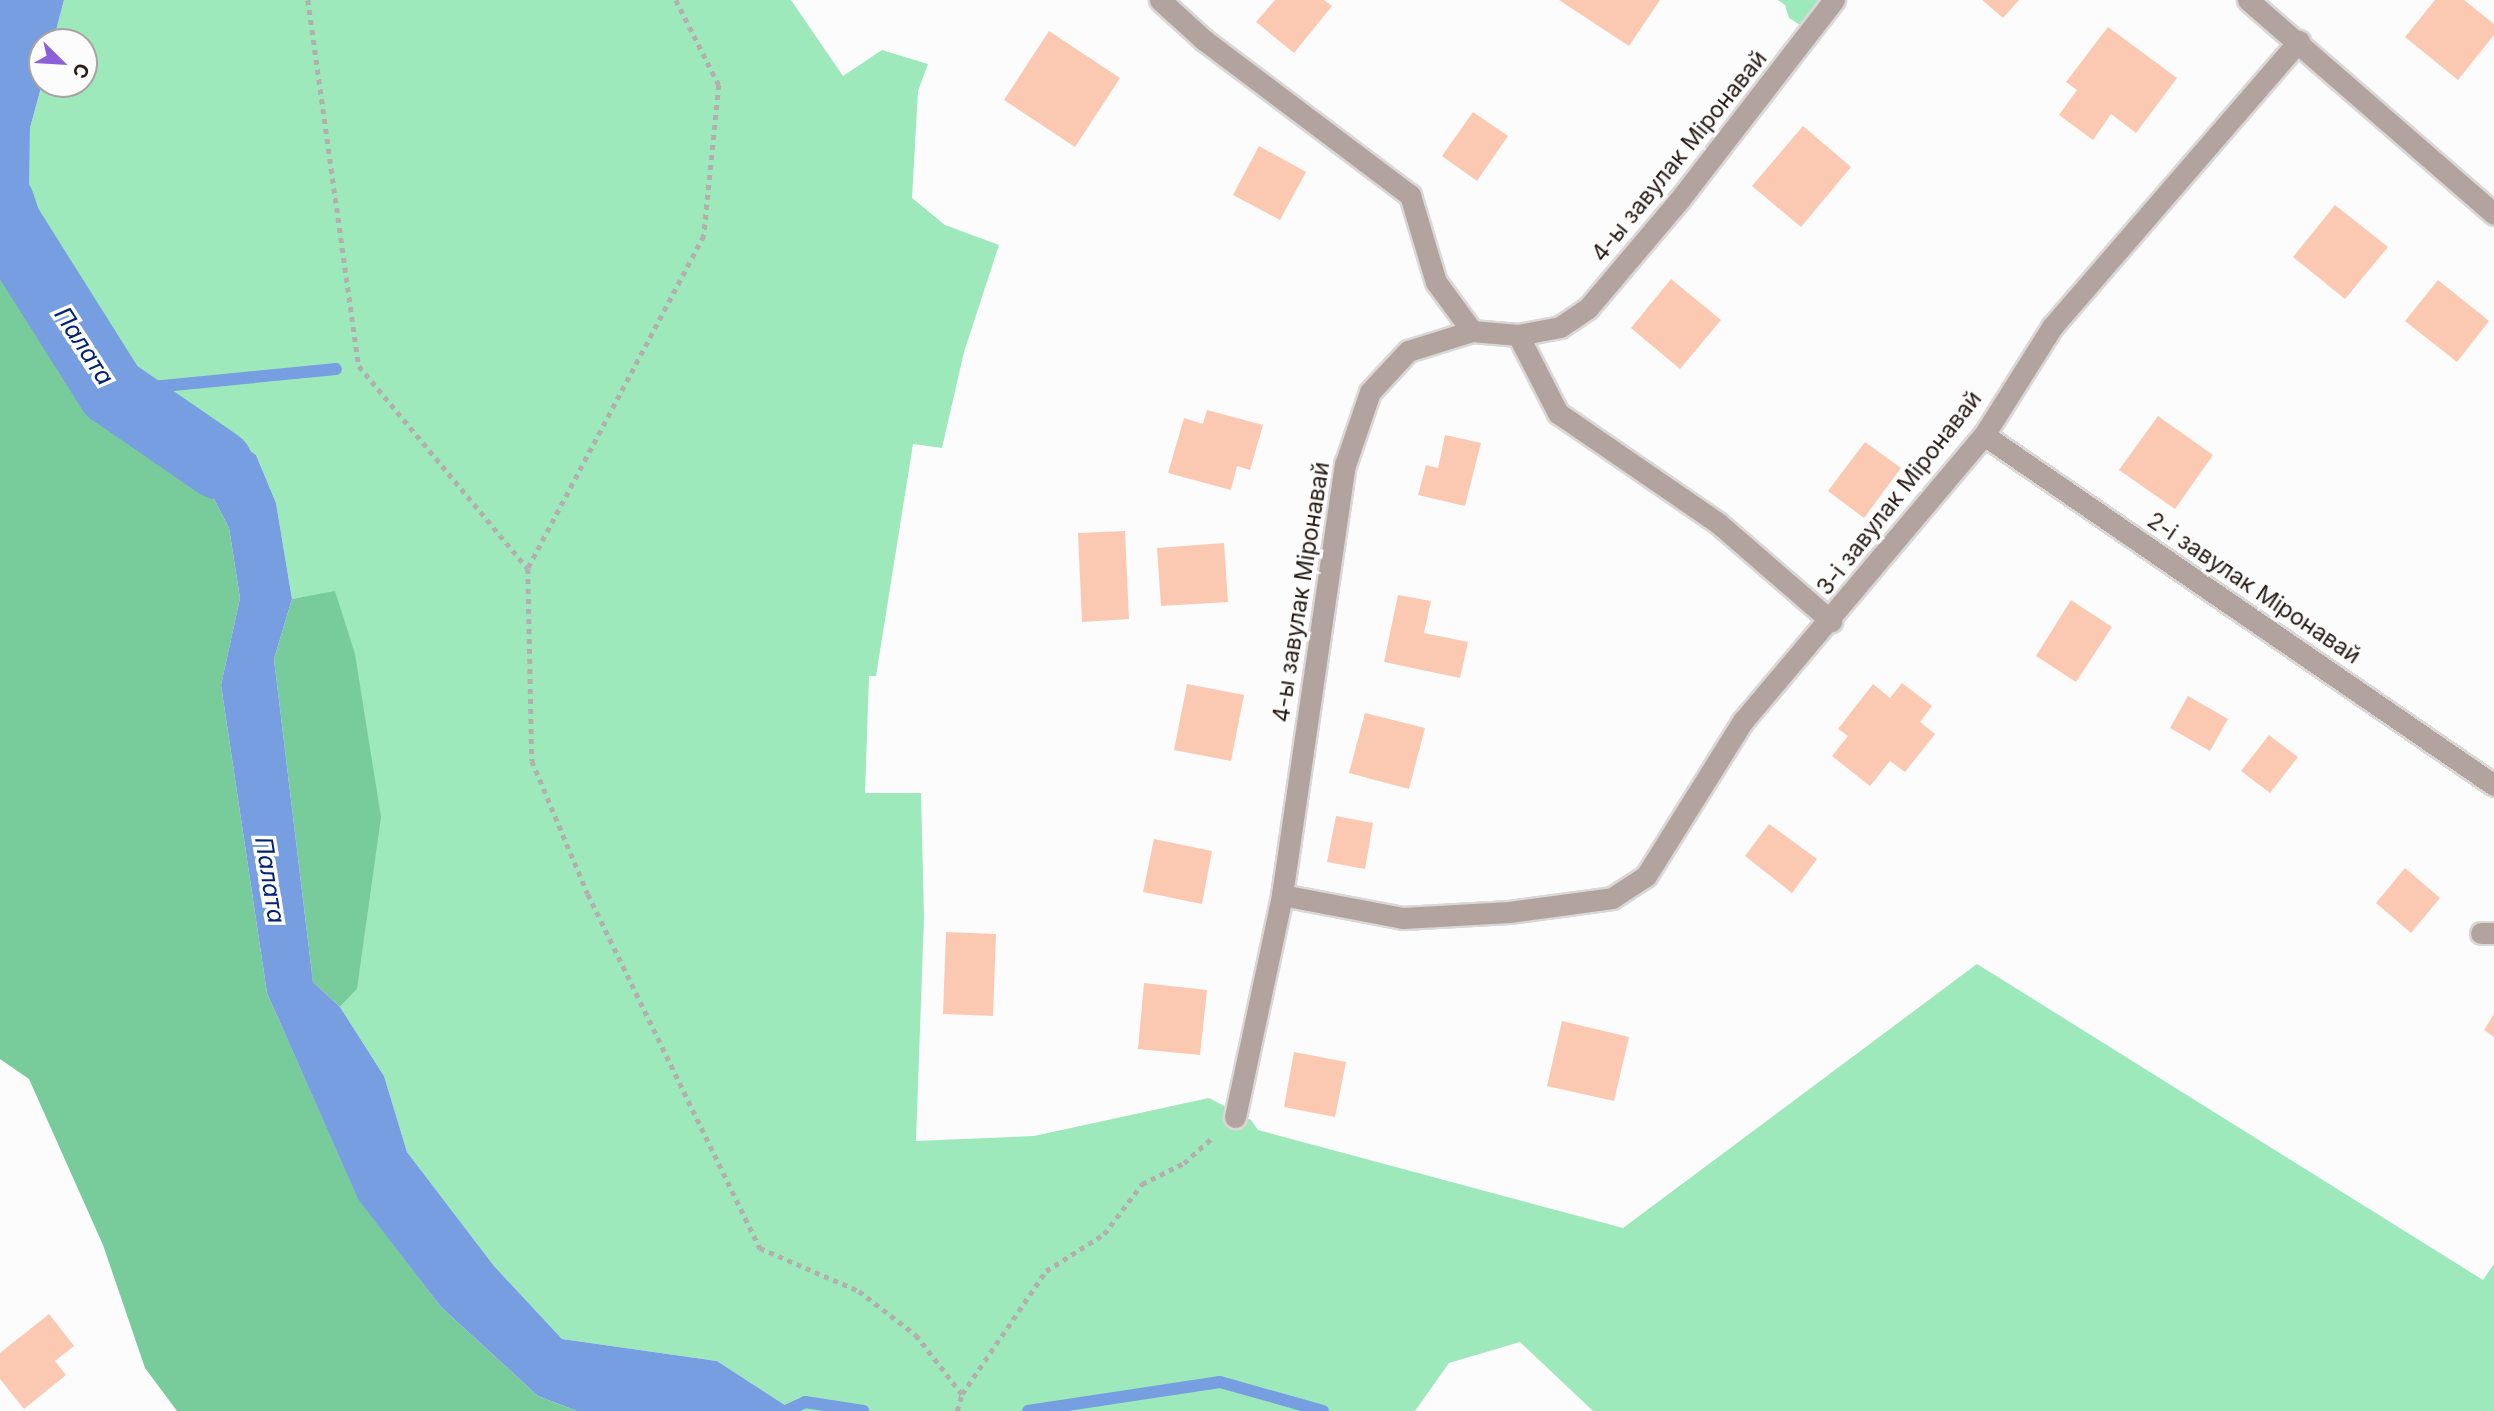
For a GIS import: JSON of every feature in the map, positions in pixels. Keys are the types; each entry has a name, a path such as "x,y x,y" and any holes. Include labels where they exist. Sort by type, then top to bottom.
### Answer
{"street":[{"path":"1160,0 1204,40 1410,195 1436,282 1472,331"},
{"name":"4-ы завулак Міронавай","path":"1235,1117 1282,895 1349,453 1370,392 1408,351 1472,331 1518,335 1560,327 1588,308 1769,89 1834,0"},
{"path":"2248,0 2299,41 2494,214"},
{"name":"3-і завулак Міронавай","path":"1282,895 1403,918 1509,912 1612,898 1646,876 1743,721 1831,621 1984,435 2052,327 2299,41"},
{"path":"1518,335 1558,413 1717,523 1831,621"},
{"name":"2-і завулак Міронавай","path":"1984,435 2494,785"}],"path":[{"path":"308,0 359,366 528,569"},
{"path":"676,0 719,85 704,236 528,569 531,761 588,894 760,1248 859,1291 916,1335 962,1394"},
{"path":"957,1410 962,1394 1046,1271 1104,1234 1142,1184 1184,1163 1235,1117"}],"green space":[{"path":"64,0 791,0 843,76 882,50 928,64 918,91 912,198 945,225 999,245 964,352 942,448 913,444 876,676 869,676 865,793 921,793 924,917 916,1141 1034,1136 1209,1098 1251,1120 1258,1130 1623,1228 1977,964 2483,1280 2494,1264 2494,1411 1593,1411 1520,1342 1449,1363 1415,1411 794,1411 717,1361 562,1339 494,1266 407,1152 384,1076 340,1007 357,989 335,592 292,599 276,503 256,455 109,347 29,206 30,128 38,98 98,98 98,28 57,28"},
{"path":"1778,0 1818,0 1800,25 1789,18 1785,5"},
{"path":"0,253 22,290 198,468 229,528 240,598 221,685 267,993 358,1198 441,1307 538,1396 577,1411 177,1411 145,1368 103,1245 29,1079 0,1059"},
{"path":"335,591 355,654 381,817 357,989 340,1007 313,982 274,659 292,599"}],"water":[{"path":"0,0 64,0 57,28 28,28 28,98 38,98 30,128 29,206 109,347 256,455 276,503 292,599 274,659 313,982 340,1007 384,1076 407,1152 494,1266 562,1339 717,1361 794,1411 577,1411 538,1396 441,1307 358,1199 267,993 221,685 240,598 229,528 198,468 22,290 0,253"}],"building":[{"path":"1275,0 1324,0 1332,6 1294,53 1256,22"},
{"path":"1559,0 1660,0 1629,46"},
{"path":"1982,0 2019,0 2003,18"},
{"path":"2435,0 2464,0 2494,24 2494,35 2458,80 2405,37"},
{"path":"2108,27 2177,78 2136,133 2111,114 2093,140 2059,115 2077,90 2066,82"},
{"path":"1049,31 1120,78 1075,147 1004,100"},
{"path":"1473,112 1508,136 1477,181 1442,156"},
{"path":"1803,126 1851,167 1801,227 1752,186"},
{"path":"1259,146 1306,172 1280,220 1233,195"},
{"path":"2335,205 2388,247 2345,299 2293,257"},
{"path":"1671,279 1721,320 1680,369 1631,328"},
{"path":"2438,280 2489,321 2457,362 2405,321"},
{"path":"1207,410 1263,425 1250,470 1237,466 1231,490 1168,473 1184,418 1203,424"},
{"path":"2158,416 2213,455 2175,509 2119,470"},
{"path":"1445,435 1481,443 1465,506 1418,495 1426,465 1438,468"},
{"path":"1865,442 1901,468 1864,518 1828,491"},
{"path":"1125,531 1129,619 1082,622 1078,533"},
{"path":"1224,543 1228,602 1161,606 1157,548"},
{"path":"1398,595 1431,601 1424,633 1468,642 1460,678 1384,662"},
{"path":"2071,600 2112,627 2076,682 2036,656"},
{"path":"1902,683 1932,706 1920,722 1935,734 1905,772 1890,761 1870,786 1832,756 1848,736 1838,729 1873,684 1890,698"},
{"path":"1187,684 1244,695 1231,761 1174,750"},
{"path":"2188,696 2228,719 2210,751 2170,728"},
{"path":"1365,713 1425,728 1409,789 1349,773"},
{"path":"2269,735 2298,757 2270,793 2241,771"},
{"path":"1336,816 1373,823 1365,869 1327,862"},
{"path":"1769,824 1817,859 1792,893 1745,856"},
{"path":"1154,839 1212,851 1202,904 1143,892"},
{"path":"2405,868 2440,898 2411,933 2376,903"},
{"path":"946,932 996,934 993,1016 943,1014"},
{"path":"1144,983 1207,990 1200,1055 1138,1049"},
{"path":"2494,1014 2494,1037 2484,1030"},
{"path":"1562,1021 1629,1037 1614,1101 1547,1086"},
{"path":"1294,1052 1346,1062 1335,1117 1284,1107"},
{"path":"49,1314 74,1346 55,1361 66,1375 24,1409 0,1379 0,1353"}],"waterway":[{"name":"Палата","path":"0,204 6,223 112,391 218,464"},
{"path":"112,391 336,369"},
{"path":"1028,1411 1220,1382 1323,1411"},
{"path":"786,1411 805,1402 863,1411"}]}
